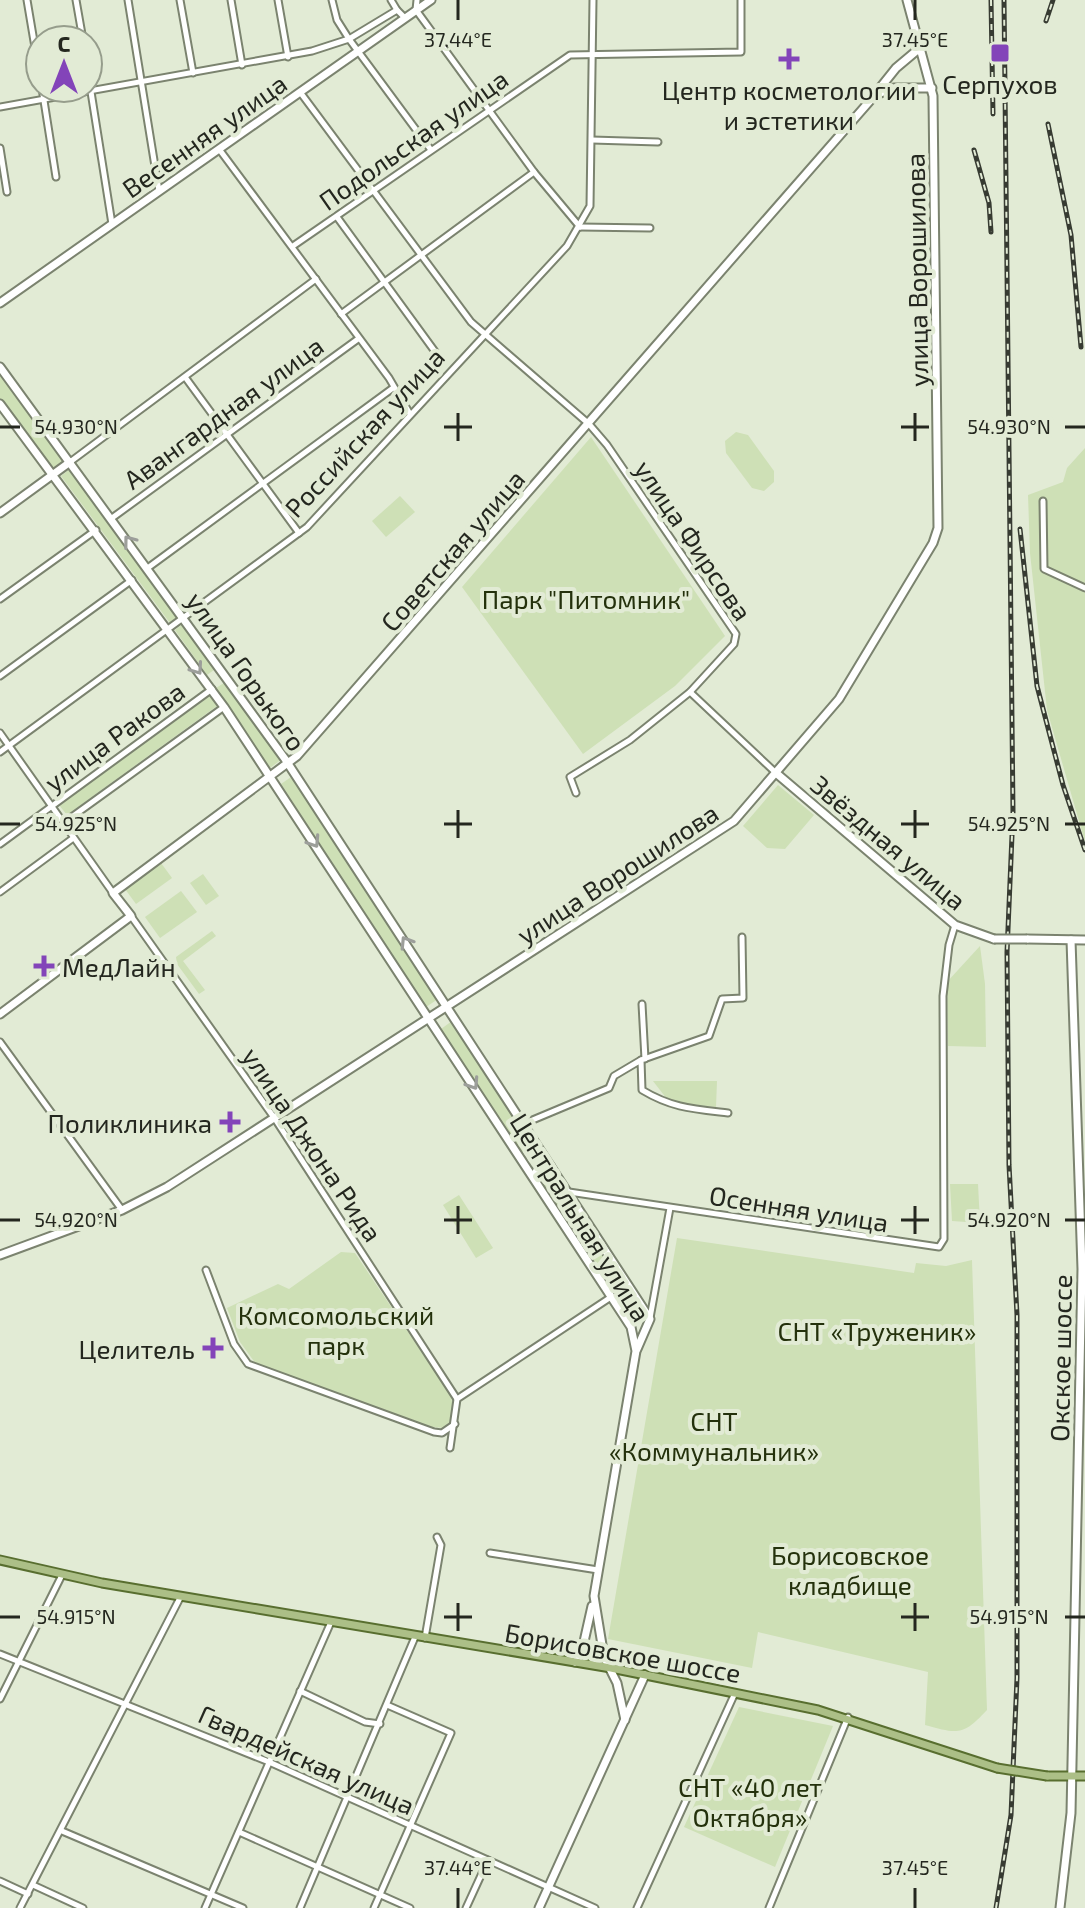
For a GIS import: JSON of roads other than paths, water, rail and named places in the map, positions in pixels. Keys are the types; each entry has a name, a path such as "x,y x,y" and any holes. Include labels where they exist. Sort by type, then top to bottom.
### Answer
{"main road":[{"name":"Борисовское шоссе","path":"0,1560 62,1575 425,1639 611,1668 848,1717 997,1768 1047,1776 1072,1776"},
{"path":"1072,1776 1085,1776"}],"street":[{"path":"27,0 31,24"},
{"path":"76,0 80,24"},
{"path":"128,0 159,191"},
{"path":"180,0 193,73"},
{"path":"231,0 242,65"},
{"path":"278,0 288,57"},
{"path":"332,0 337,20 349,39 431,150"},
{"path":"391,0 405,18"},
{"path":"417,0 416,10 534,172 580,227 650,228"},
{"name":"Весенняя улица","path":"0,303 431,0"},
{"path":"580,227 590,206 593,0"},
{"name":"Подольская улица","path":"293,246 570,55 741,52 741,0"},
{"name":"улица Ворошилова","path":"0,1255 122,1210 167,1187 734,821 844,691 927,553 938,528 932,88 907,0"},
{"path":"104,90 288,57 349,39 397,10"},
{"name":"Советская улица","path":"113,893 288,764 589,424 896,68 921,47"},
{"path":"896,68 892,79 901,88"},
{"path":"875,95 901,88 932,88"},
{"name":"улица Фирсова","path":"300,92 483,334 589,424 736,634 734,644 690,692"},
{"path":"0,107 24,103"},
{"path":"45,104 56,177"},
{"path":"93,104 112,224"},
{"path":"592,140 658,142"},
{"path":"0,148 7,192"},
{"path":"219,149 389,378 410,414"},
{"path":"341,314 534,172"},
{"path":"337,217 436,353"},
{"name":"Российская улица","path":"0,752 299,533 567,246 580,227"},
{"path":"0,513 316,279"},
{"name":"Авангардная улица","path":"112,518 358,339"},
{"name":"улица Горького","path":"0,367 149,567 288,764 447,1008"},
{"path":"185,377 299,533"},
{"path":"149,567 393,388"},
{"name":"улица Горького","path":"0,404 212,689 431,1018"},
{"path":"1043,501 1044,569 1085,588"},
{"path":"0,599 96,530"},
{"path":"0,676 133,580"},
{"name":"улица Ракова","path":"0,844 212,689"},
{"path":"576,793 570,777 630,740 690,692 776,773"},
{"name":"улица Ракова","path":"62,824 224,707"},
{"path":"0,733 72,839 131,916 0,1014"},
{"name":"Звёздная улица","path":"776,773 955,925 994,939 1071,940"},
{"path":"0,892 72,839"},
{"name":"улица Джона Рида","path":"131,916 275,1119 457,1399"},
{"name":"Осенняя улица","path":"568,1192 939,1247 944,1239 943,996 949,945 955,925"},
{"path":"523,1124 609,1088 614,1076 643,1059 709,1036 722,999 743,998 742,937"},
{"path":"1071,940 1085,940"},
{"name":"Окское шоссе","path":"1060,1908 1072,1776 1082,1269 1071,940"},
{"path":"642,1004 642,1090 671,1106 728,1113"},
{"name":"Центральная улица","path":"447,1008 568,1192 648,1323"},
{"name":"Центральная улица","path":"431,1018 631,1327 636,1351 594,1596 604,1657 611,1668 625,1720"},
{"path":"0,1042 122,1210"},
{"path":"521,1157 531,1155 537,1146"},
{"path":"534,1176 538,1168 551,1167"},
{"path":"636,1351 648,1323 670,1208"},
{"path":"206,1270 234,1344 255,1369 434,1432 449,1431 455,1424"},
{"path":"450,1448 457,1399 611,1297"},
{"path":"631,1327 641,1330 648,1323"},
{"path":"425,1639 441,1545 437,1537"},
{"path":"490,1553 598,1570"},
{"path":"0,1699 62,1575"},
{"path":"20,1908 128,1704 181,1596"},
{"path":"575,1662 581,1655 594,1596"},
{"path":"205,1908 331,1622"},
{"path":"300,1908 415,1637"},
{"name":"Гвардейская улица","path":"0,1654 269,1762 595,1908"},
{"path":"539,1908 645,1675"},
{"path":"300,1691 365,1722 380,1724"},
{"path":"637,1908 735,1693"},
{"path":"374,1908 451,1733 387,1705"},
{"path":"769,1908 848,1717"},
{"path":"62,1831 243,1908"},
{"path":"239,1832 410,1908"},
{"path":"466,1908 488,1860"},
{"path":"0,1881 28,1894"},
{"path":"33,1885 83,1908"}],"railway":[{"path":"991,0 993,114"},
{"path":"996,1908 1011,1815 1017,1678 1017,1315 1009,1165 1007,952 1013,812 1004,0"},
{"path":"1046,21 1053,0"},
{"path":"1048,124 1071,235 1081,347"},
{"path":"974,150 989,203 991,232"},
{"path":"1020,529 1037,686 1063,785 1085,850"}],"place":[{"name":"Серпухов","path":"1000,53"},
{"name":"Центр косметологии и эстетики","path":"789,59"},
{"name":"МедЛайн","path":"44,966"},
{"name":"Поликлиника","path":"230,1122"},
{"name":"Целитель","path":"213,1348"}],"park label":[{"name":"Парк \"Питомник\"","path":"586,598"},
{"name":"Комсомольский парк","path":"336,1329"},
{"name":"СНТ «Труженик»","path":"877,1330"},
{"name":"СНТ «Коммунальник»","path":"714,1435"},
{"name":"Борисовское кладбище","path":"850,1569"},
{"name":"СНТ «40 лет Октября»","path":"750,1801"}]}
